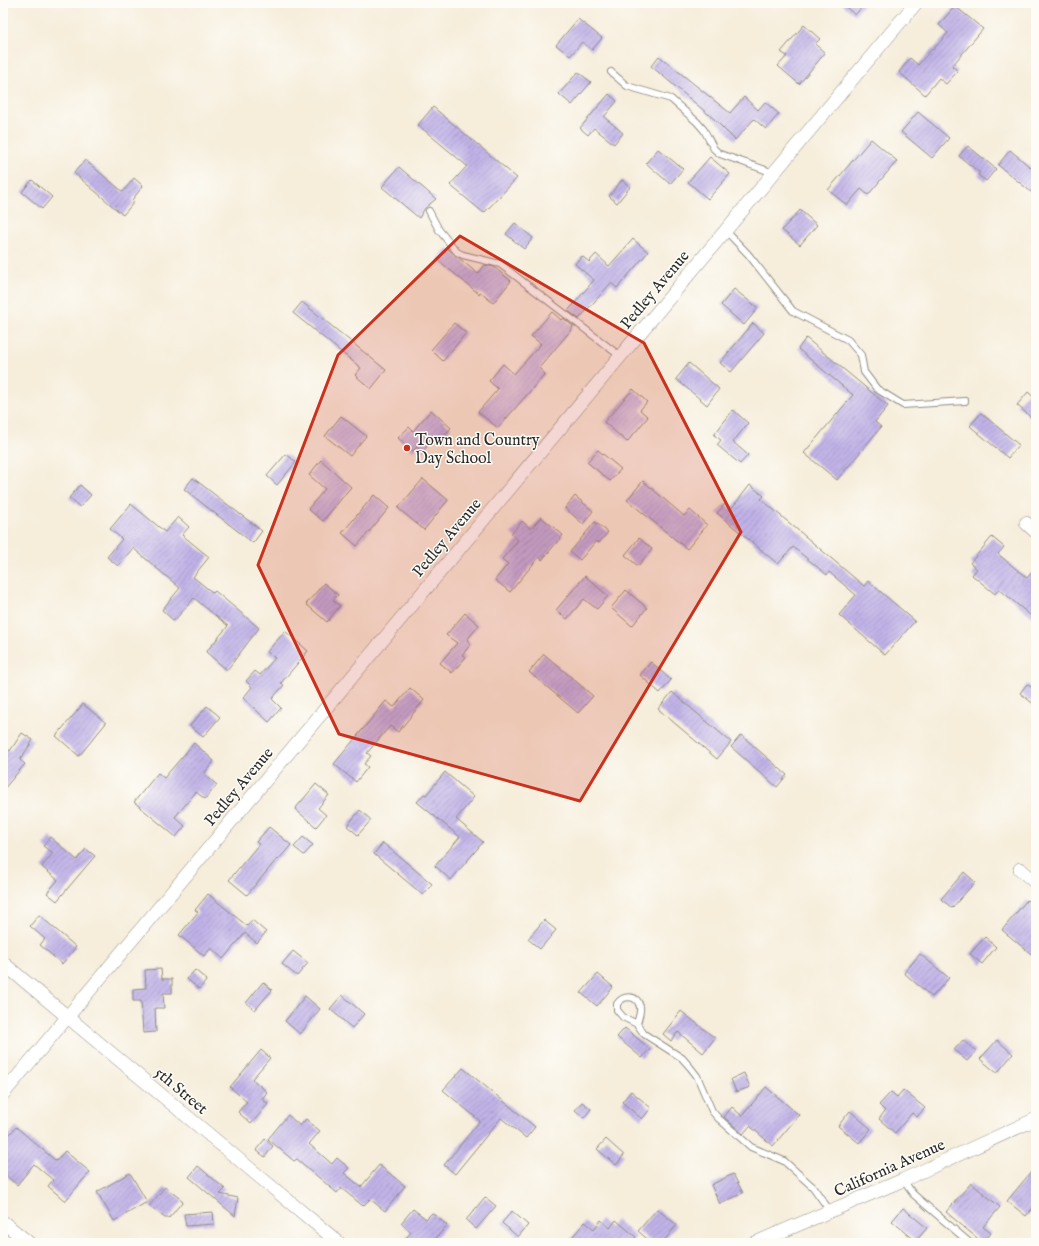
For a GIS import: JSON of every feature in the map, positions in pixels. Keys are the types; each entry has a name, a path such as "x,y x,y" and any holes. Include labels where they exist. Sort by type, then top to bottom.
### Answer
{"street":[{"name":"Pedley Avenue","path":"3,1094 916,3"},
{"path":"1020,869 1036,883"},
{"name":"5th Street","path":"3,963 339,1243"},
{"name":"California Avenue","path":"755,1243 780,1238 830,1211 903,1180 1036,1119"},
{"path":"3,1222 29,1243"}],"lane":[{"path":"611,72 627,86 671,99 697,122 704,130 714,149 720,154 774,173"},
{"path":"429,211 442,234 457,252 463,255 500,264 620,356"},
{"path":"726,230 748,254 793,311 848,340 860,355 864,372 877,389 903,405 965,401"},
{"path":"637,1024 640,1008 638,1002 626,996 621,998 617,1004 618,1010 623,1017 637,1024 644,1034 682,1058 697,1076 712,1111 722,1123 751,1147 784,1161 813,1187 830,1211"},
{"path":"903,1180 913,1194 970,1243"}],"highlighted area":[{"path":"460,236 644,343 741,532 580,801 339,734 258,565 338,355"}],"building":[{"path":"841,3 865,3 855,15"},
{"path":"955,6 983,29 952,66 958,71 946,84 939,78 925,95 899,72 910,58 918,65 948,33 939,25"},
{"path":"578,19 602,38 592,50 582,42 570,56 556,45"},
{"path":"804,25 820,39 815,44 825,53 799,84 778,66 787,56 781,52"},
{"path":"659,56 730,113 744,97 758,110 765,102 779,114 766,129 754,119 735,140 714,119 651,66"},
{"path":"578,72 591,82 572,105 559,94"},
{"path":"609,94 617,101 604,117 623,133 614,144 594,128 588,135 580,128"},
{"path":"433,107 517,178 484,213 450,185 467,166 418,125"},
{"path":"918,112 949,138 932,158 901,132"},
{"path":"871,139 897,161 868,195 861,189 847,205 828,190"},
{"path":"968,146 996,169 986,181 978,175 980,173 959,156"},
{"path":"658,149 683,169 670,184 646,163"},
{"path":"1010,150 1036,172 1036,196 998,165"},
{"path":"710,157 730,174 708,199 688,182"},
{"path":"85,160 123,192 134,178 143,186 132,200 134,202 123,215 74,173"},
{"path":"399,167 436,199 425,208 419,218 382,187"},
{"path":"32,180 52,197 42,209 22,192"},
{"path":"622,180 630,187 617,203 609,196"},
{"path":"800,210 817,225 800,245 782,230"},
{"path":"515,223 533,238 524,249 506,234"},
{"path":"633,239 648,252 617,288 611,283 579,319 568,311 594,280 575,264 582,256 589,262 596,254 609,266"},
{"path":"447,248 478,274 485,265 494,267 511,281 493,303 480,292 479,294 438,260"},
{"path":"734,289 758,308 744,325 721,305"},
{"path":"302,302 386,370 371,389 355,375 361,368 293,313"},
{"path":"552,312 561,320 563,318 573,326 572,329 539,368 545,374 498,428 478,412 498,389 489,381 503,364 514,374 541,344 531,336"},
{"path":"454,323 466,333 443,361 431,350"},
{"path":"753,323 764,333 731,372 720,363"},
{"path":"806,338 888,406 875,422 881,427 837,480 804,453 853,395 798,349"},
{"path":"689,363 719,389 707,405 676,379"},
{"path":"633,389 647,402 640,410 648,417 627,442 604,422"},
{"path":"1028,392 1036,399 1036,422 1017,405"},
{"path":"431,410 451,428 441,439 437,435 422,452 417,447 413,451 398,438 409,427 413,431"},
{"path":"733,410 748,423 733,442 748,455 740,464 717,445 721,440 714,435"},
{"path":"981,413 1019,445 1008,458 970,426"},
{"path":"341,416 366,436 350,456 325,436"},
{"path":"598,450 621,469 610,481 587,462"},
{"path":"286,454 296,462 277,485 267,476"},
{"path":"321,460 351,487 323,521 308,509 325,489 309,475"},
{"path":"193,478 262,531 253,543 184,489"},
{"path":"423,479 448,500 424,530 398,508"},
{"path":"643,481 684,516 690,510 707,525 687,549 627,500"},
{"path":"80,485 91,495 80,507 69,498"},
{"path":"750,485 764,496 761,499 864,586 868,581 915,621 885,655 839,615 856,595 829,572 827,575 793,547 778,564 717,513 725,504 731,509"},
{"path":"374,495 389,508 357,546 342,533"},
{"path":"575,496 593,511 583,524 565,508"},
{"path":"131,504 165,532 178,517 189,527 182,535 209,557 193,577 213,593 215,591 259,628 227,670 206,652 228,626 194,598 174,621 162,610 180,588 133,548 118,566 107,557 122,539 110,529"},
{"path":"541,517 563,535 542,560 539,557 510,592 495,580 508,564 502,559 518,540 511,534 522,521 531,529"},
{"path":"595,522 608,532 599,543 596,541 580,560 570,552"},
{"path":"992,537 1004,547 998,554 1027,578 1036,568 1036,620 999,589 995,594 972,575 977,569 970,563"},
{"path":"639,538 652,549 638,566 625,555"},
{"path":"585,576 608,596 597,609 584,599 567,619 556,610"},
{"path":"324,583 338,595 333,600 340,606 327,622 306,604"},
{"path":"626,590 647,608 632,626 611,608"},
{"path":"465,613 479,625 467,640 471,644 462,655 466,657 452,673 440,663 457,643 446,635"},
{"path":"285,631 308,651 281,683 284,685 272,699 281,708 269,722 243,698 252,687 246,681 255,671 260,675 275,658 267,652"},
{"path":"544,654 593,696 578,713 529,672"},
{"path":"651,662 671,680 660,693 640,675"},
{"path":"1027,684 1036,691 1036,706 1020,693"},
{"path":"410,688 424,700 398,732 390,726 367,753 371,756 364,764 368,767 356,782 334,764 386,701 394,707"},
{"path":"672,692 731,742 717,759 658,709"},
{"path":"83,704 106,723 79,756 56,736"},
{"path":"207,706 220,717 203,737 190,726"},
{"path":"22,733 33,740 20,760 25,764 3,790 3,746 10,751"},
{"path":"741,735 787,775 777,787 731,747"},
{"path":"194,743 214,761 204,774 217,785 205,799 196,792 175,817 185,826 176,837 134,802 158,773 164,778"},
{"path":"445,772 474,797 456,819 483,842 451,880 435,866 460,837 417,802 424,794 426,795"},
{"path":"316,784 329,795 318,808 326,815 316,827 295,809"},
{"path":"360,810 371,820 358,835 347,826"},
{"path":"269,827 291,845 278,860 277,859 247,895 229,880 259,844 256,842"},
{"path":"50,837 77,860 86,849 95,856 57,901 47,893 58,880 42,867 53,853 43,846"},
{"path":"303,837 313,845 304,855 294,847"},
{"path":"383,843 432,884 423,895 374,854"},
{"path":"964,872 975,882 952,908 941,899"},
{"path":"208,894 247,926 252,920 266,932 257,943 245,933 223,959 211,948 204,956 179,935 198,912 195,910"},
{"path":"1027,900 1036,907 1036,958 1002,930"},
{"path":"39,915 76,947 62,964 40,945 45,939 30,926"},
{"path":"544,920 556,930 540,949 528,939"},
{"path":"985,937 996,947 982,964 970,954"},
{"path":"293,951 308,963 297,976 282,964"},
{"path":"920,954 949,978 932,997 904,973"},
{"path":"161,969 162,979 172,979 172,993 163,993 164,1008 155,1008 156,1032 143,1033 141,1001 133,1001 133,989 146,988 145,970"},
{"path":"195,970 207,980 199,989 187,979"},
{"path":"598,974 613,987 597,1006 581,993"},
{"path":"263,982 272,990 255,1010 246,1003"},
{"path":"342,995 364,1014 352,1028 330,1009"},
{"path":"305,996 320,1009 300,1034 285,1021"},
{"path":"681,1011 715,1038 703,1053 678,1032 671,1041 663,1034"},
{"path":"625,1028 650,1049 642,1058 617,1037"},
{"path":"963,1040 976,1051 967,1061 954,1050"},
{"path":"997,1040 1013,1054 997,1073 980,1059"},
{"path":"261,1050 270,1058 252,1079 267,1092 262,1099 268,1104 251,1124 238,1112 247,1102 230,1087"},
{"path":"463,1068 535,1127 526,1138 501,1118 455,1174 444,1165 480,1121 443,1090"},
{"path":"744,1073 750,1087 736,1092 731,1079"},
{"path":"766,1087 799,1115 773,1146 750,1126 743,1134 724,1117 732,1107 742,1116"},
{"path":"903,1090 925,1108 917,1117 912,1113 895,1133 879,1119 885,1111 879,1105 891,1092 897,1097"},
{"path":"631,1091 651,1108 642,1119 622,1102"},
{"path":"582,1102 591,1109 584,1118 575,1110"},
{"path":"850,1111 871,1129 859,1143 838,1126"},
{"path":"288,1115 300,1126 306,1119 320,1131 309,1144 332,1164 337,1158 349,1168 344,1173 361,1187 379,1165 405,1186 385,1211 370,1199 363,1206 341,1188 337,1193 297,1159 294,1161 268,1139"},
{"path":"16,1127 56,1161 65,1151 90,1172 65,1201 48,1186 53,1180 34,1164 17,1185 3,1173 3,1142"},
{"path":"265,1139 273,1146 265,1157 256,1150"},
{"path":"606,1139 624,1155 616,1165 597,1149"},
{"path":"198,1166 225,1189 220,1194 238,1198 235,1216 189,1177"},
{"path":"1036,1166 1036,1204 1026,1216 1007,1201"},
{"path":"130,1173 147,1202 114,1221 97,1192"},
{"path":"733,1174 743,1193 720,1204 711,1185"},
{"path":"971,1183 1000,1207 983,1227 991,1233 983,1243 946,1212"},
{"path":"165,1187 183,1201 169,1218 165,1218 149,1206"},
{"path":"485,1197 496,1206 476,1229 466,1220"},
{"path":"903,1208 927,1228 916,1241 892,1221"},
{"path":"413,1209 426,1219 432,1213 447,1225 432,1243 402,1243 411,1232 401,1223"},
{"path":"657,1209 677,1225 662,1243 652,1243 638,1231"},
{"path":"512,1211 528,1225 518,1237 502,1223"},
{"path":"213,1212 214,1224 186,1226 184,1214"},
{"path":"601,1220 610,1228 616,1220 636,1237 631,1243 567,1243 585,1222 594,1229"}],"place":[{"name":"Town and Country Day School","path":"407,448"}]}
